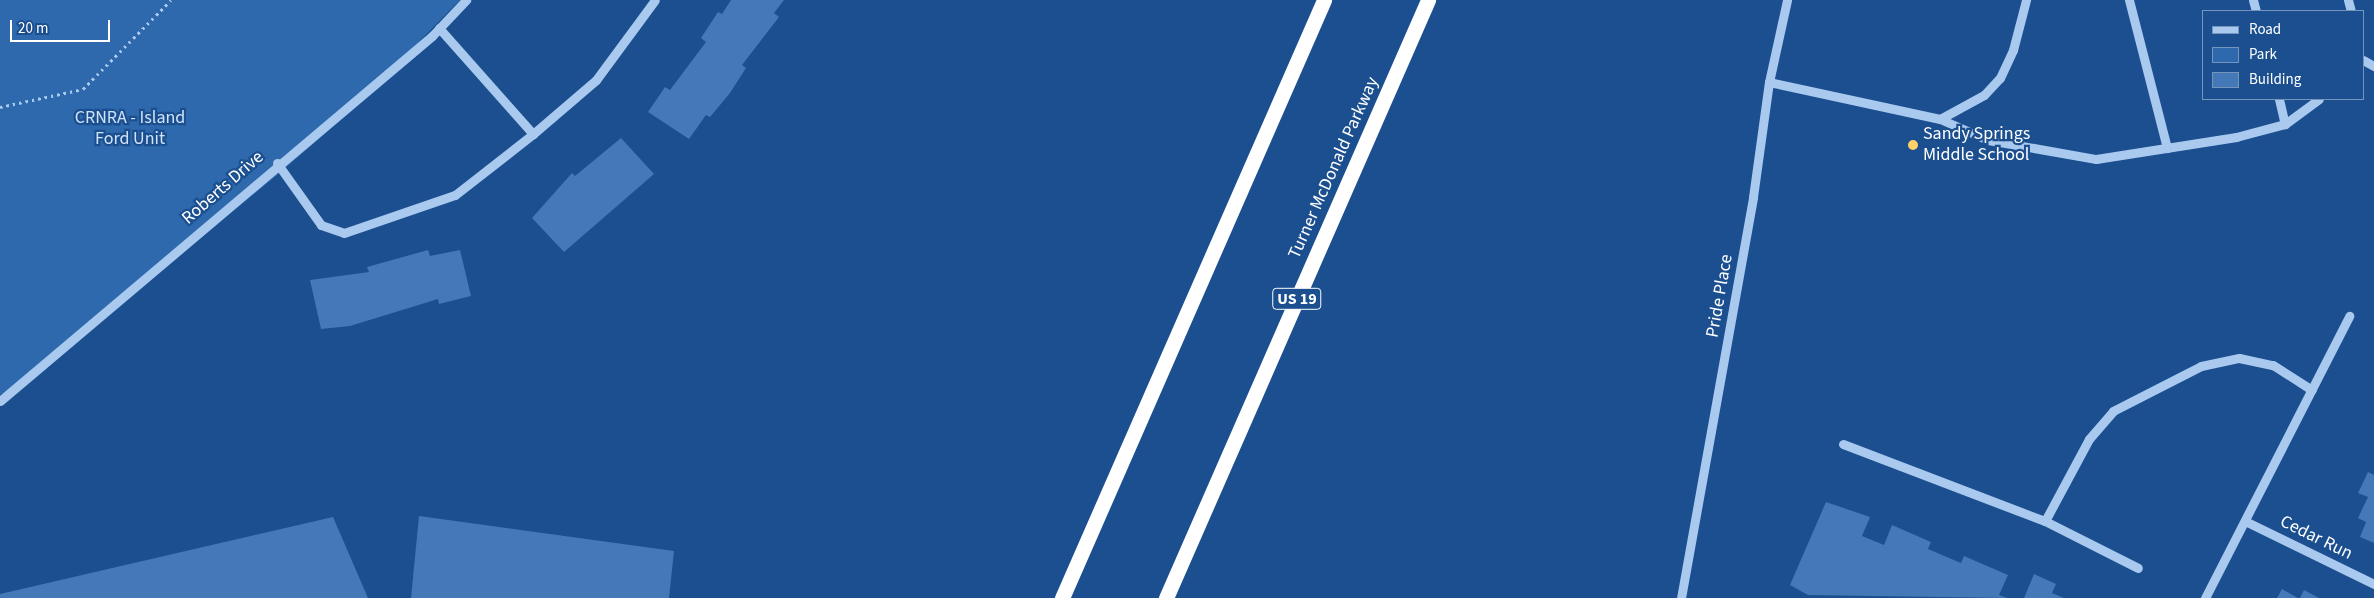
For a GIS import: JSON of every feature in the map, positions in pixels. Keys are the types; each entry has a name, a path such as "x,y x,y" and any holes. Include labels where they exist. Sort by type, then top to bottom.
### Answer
{"highway":[{"path":"1062,598 1324,0"},
{"name":"Turner McDonald Parkway","path":"1166,598 1428,0"}],"street":[{"name":"Roberts Drive","path":"0,401 277,163 439,28 466,0"},
{"path":"277,163 321,225 344,233 455,195 596,80 655,0"},
{"name":"Pride Place","path":"1681,598 1752,206 1769,82 1787,0"},
{"path":"1940,119 1984,95 2000,78 2014,50 2026,0"},
{"path":"2129,0 2167,148"},
{"path":"439,28 532,134"},
{"path":"1769,82 1940,119 1988,140 2096,159 2167,148 2285,124 2318,100"},
{"path":"2279,100 2285,124"},
{"path":"2205,598 2349,316"},
{"path":"2045,521 2089,439 2113,411 2201,366 2239,358 2273,365 2312,390"},
{"path":"1843,444 2045,521 2138,568"},
{"name":"Cedar Run","path":"2245,521 2374,584"}],"path":[{"path":"0,108 83,89 171,0"}],"green space":[{"name":"CRNRA - Island Ford Unit","path":"0,0 460,0 352,110 282,171 25,382 0,395"}],"building":[{"path":"731,0 784,0 774,13 779,17 742,65 746,68 730,93 710,117 706,115 689,139 648,112 665,87 670,90 706,42 701,38 718,12 722,14"},
{"path":"621,138 654,174 564,252 532,218 572,173 575,176"},
{"path":"428,250 430,256 460,250 471,296 439,304 438,299 350,326 321,329 310,280 369,272 367,267"},
{"path":"2368,472 2374,475 2374,543 2360,537 2366,522 2358,518 2368,497 2358,493"},
{"path":"1826,502 1870,517 1862,536 1884,545 1892,525 1931,542 1928,549 1961,563 1964,556 2008,575 1999,595 2007,598 1808,595 1790,585"},
{"path":"419,516 674,551 669,598 411,598"},
{"path":"333,517 368,598 0,598 0,594"},
{"path":"2034,574 2056,584 2052,593 2064,598 2024,598"},
{"path":"2282,589 2298,598 2277,598"},
{"path":"2304,590 2319,598 2300,598"}],"place":[{"name":"Sandy Springs Middle School","path":"1913,145"}]}
